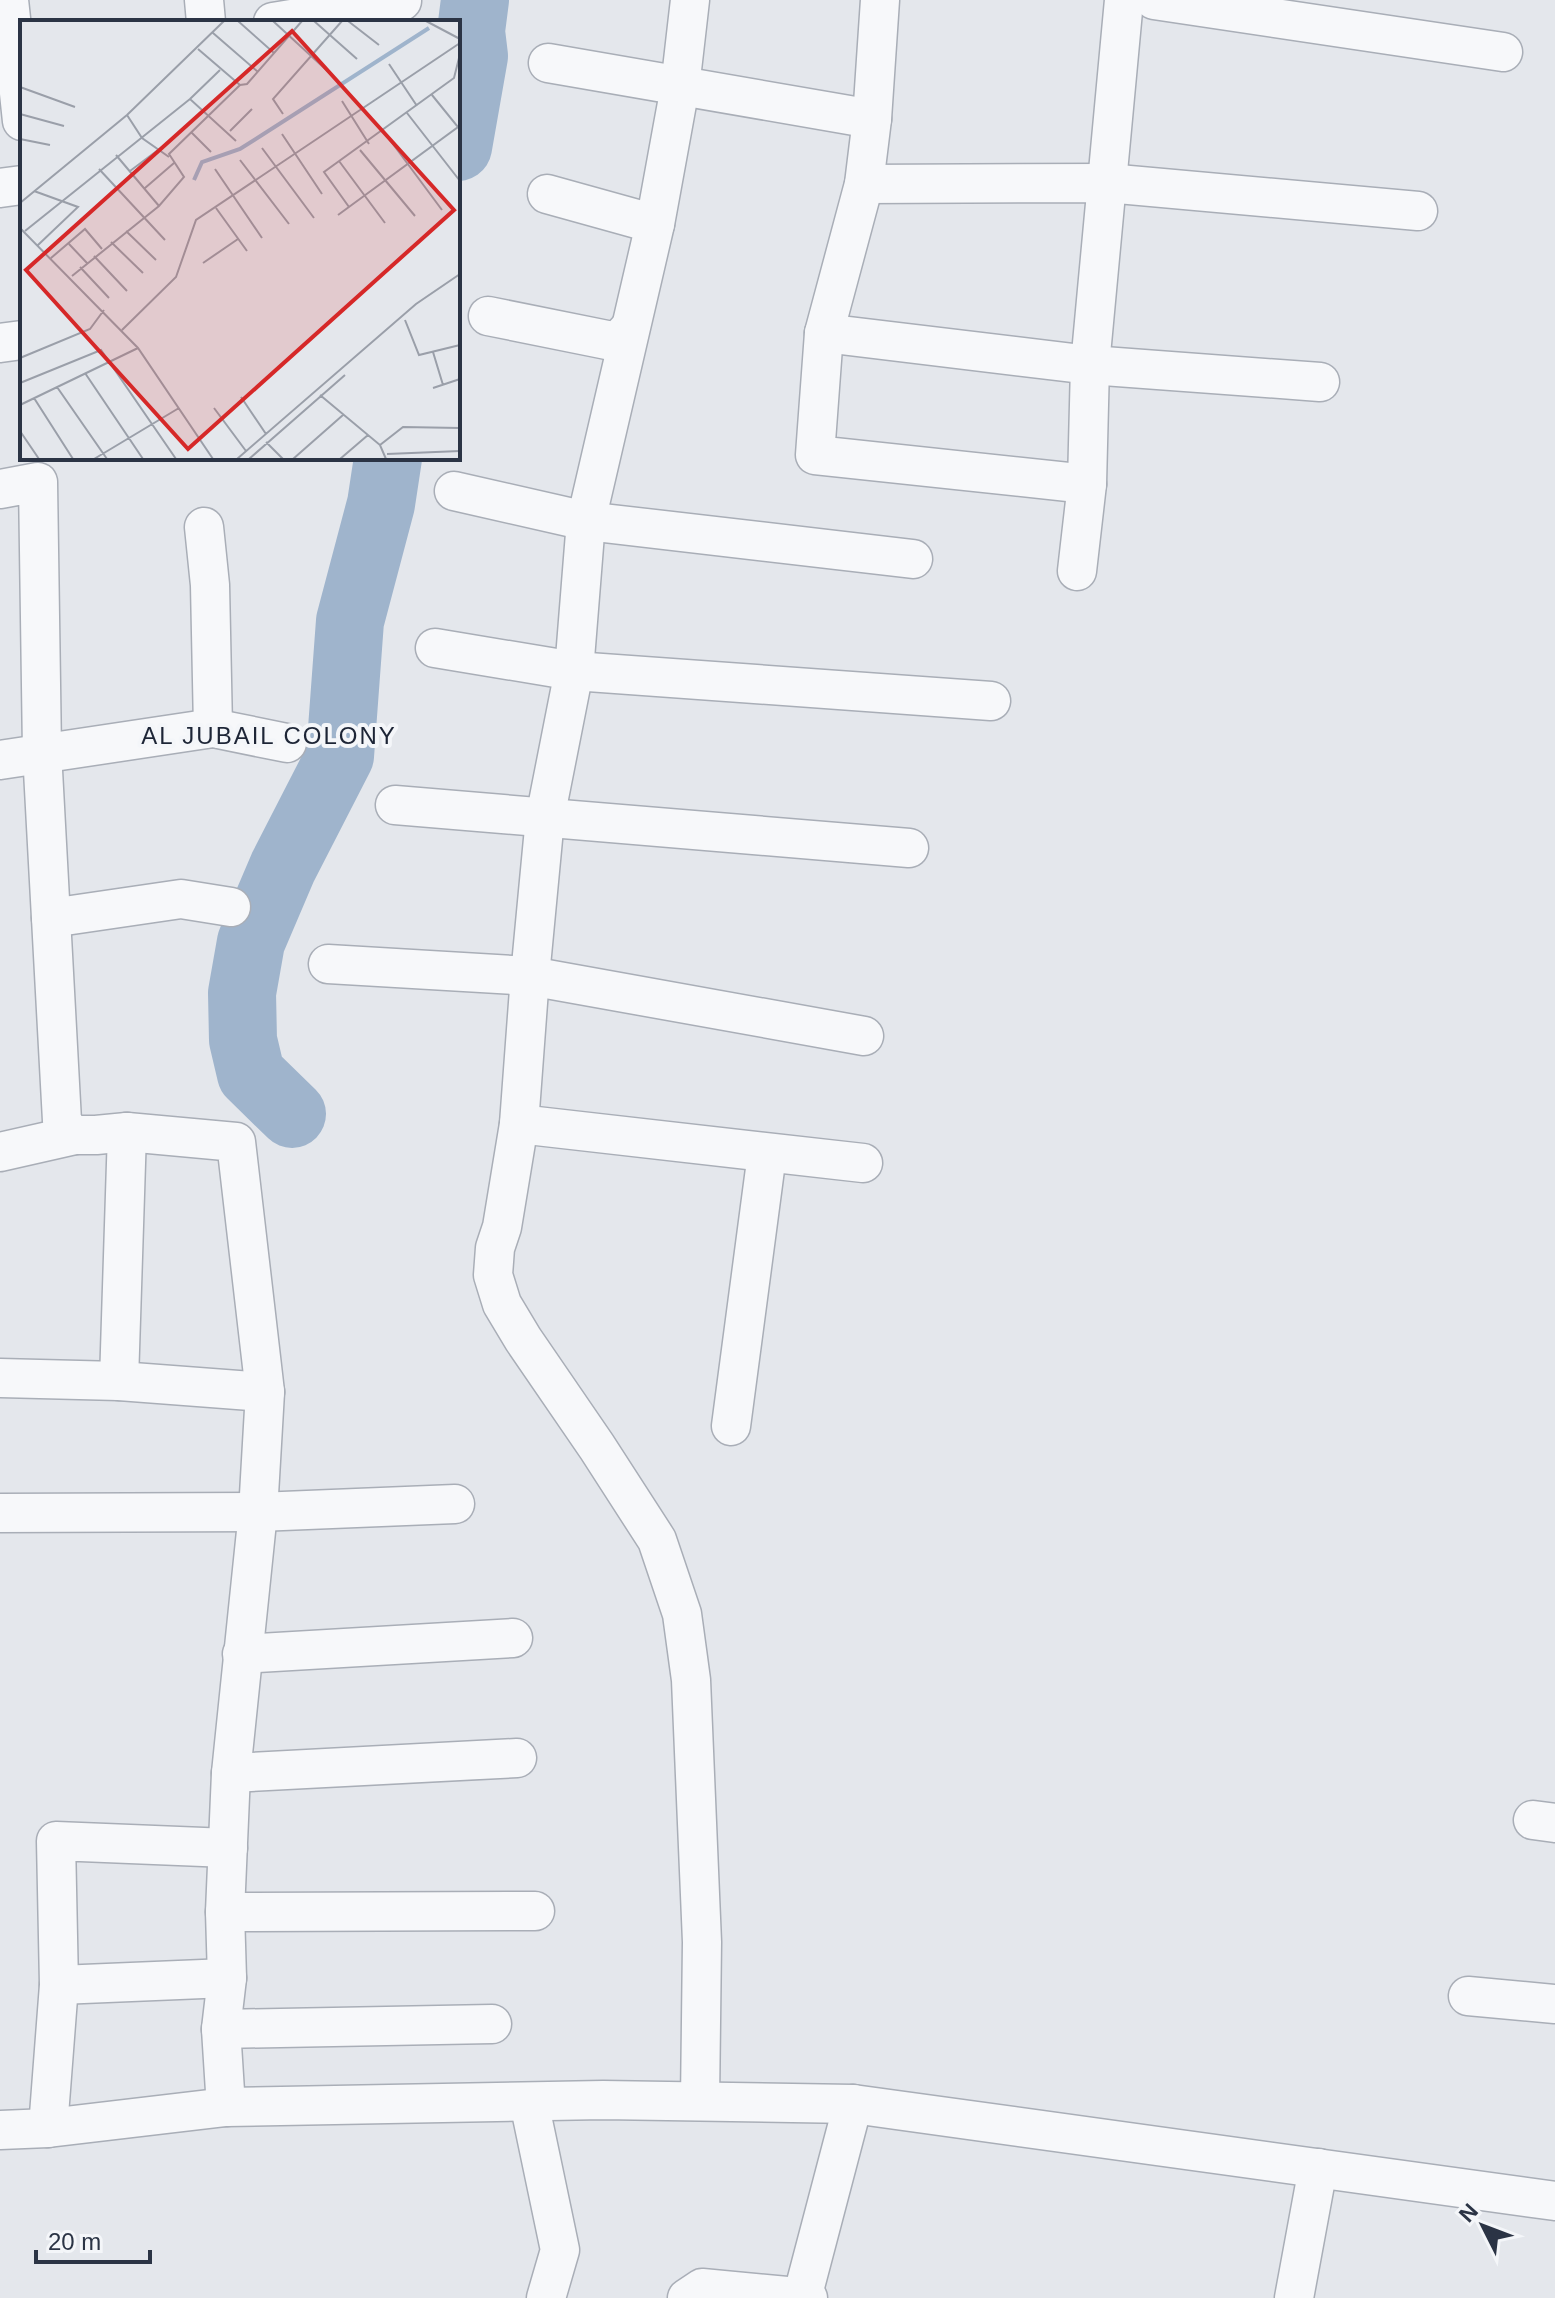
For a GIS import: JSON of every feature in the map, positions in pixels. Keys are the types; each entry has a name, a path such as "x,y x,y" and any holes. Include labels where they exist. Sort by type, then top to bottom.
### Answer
{"street":[{"path":"204,0 206,20"},
{"path":"690,0 680,87 655,224 586,521 574,671 545,818 519,1124 502,1227 495,1248 493,1275 502,1304 657,1540 682,1614 691,1680 702,1942 700,2101"},
{"path":"880,0 864,184 824,333 815,455 1087,484"},
{"path":"1077,571 1087,484 1090,365 1124,0"},
{"path":"1154,0 1503,52"},
{"path":"285,20 402,1"},
{"path":"11,23 20,103"},
{"path":"548,63 872,119"},
{"path":"864,184 1107,183 1418,211"},
{"path":"0,188 20,185"},
{"path":"547,194 655,224"},
{"path":"488,316 617,342 630,328"},
{"path":"824,333 1090,365 1320,382"},
{"path":"0,343 20,340"},
{"path":"0,489 50,470 42,752 62,1121 75,1135"},
{"path":"454,491 586,521 913,559"},
{"path":"204,527 210,585 213,728"},
{"path":"435,648 574,671 991,701"},
{"path":"0,760 213,728 287,743"},
{"path":"395,805 909,848"},
{"path":"51,918 181,899 231,907"},
{"path":"328,964 530,976 864,1036"},
{"path":"519,1124 863,1163"},
{"path":"119,1381 127,1132"},
{"path":"0,1152 75,1135 127,1132 236,1142 265,1392 258,1512 231,1773 225,1912 227,1978 221,2029 226,2107"},
{"path":"731,1426 767,1154"},
{"path":"0,1378 119,1381 265,1392"},
{"path":"0,1513 258,1512 455,1504"},
{"path":"242,1654 513,1638"},
{"path":"231,1773 517,1758"},
{"path":"48,2128 59,1985 56,1841 228,1848"},
{"path":"225,1912 535,1911"},
{"path":"59,1985 227,1978"},
{"path":"1468,1996 1555,2004"},
{"path":"221,2029 492,2024"},
{"path":"0,2130 48,2128 226,2107 700,2101 853,2104 1555,2201"},
{"path":"529,2102 560,2250 546,2298"},
{"path":"802,2298 853,2104"},
{"path":"1294,2298 1318,2168"},
{"path":"687,2298 702,2288 808,2298"}],"waterway":[{"path":"460,136 474,56 471,31 475,0"},
{"path":"292,1114 251,1074 243,1040 242,993 251,942 283,867 340,756 350,621 381,504 388,460"}],"district":[{"name":"AL JUBAIL COLONY","path":"269,736"}]}
